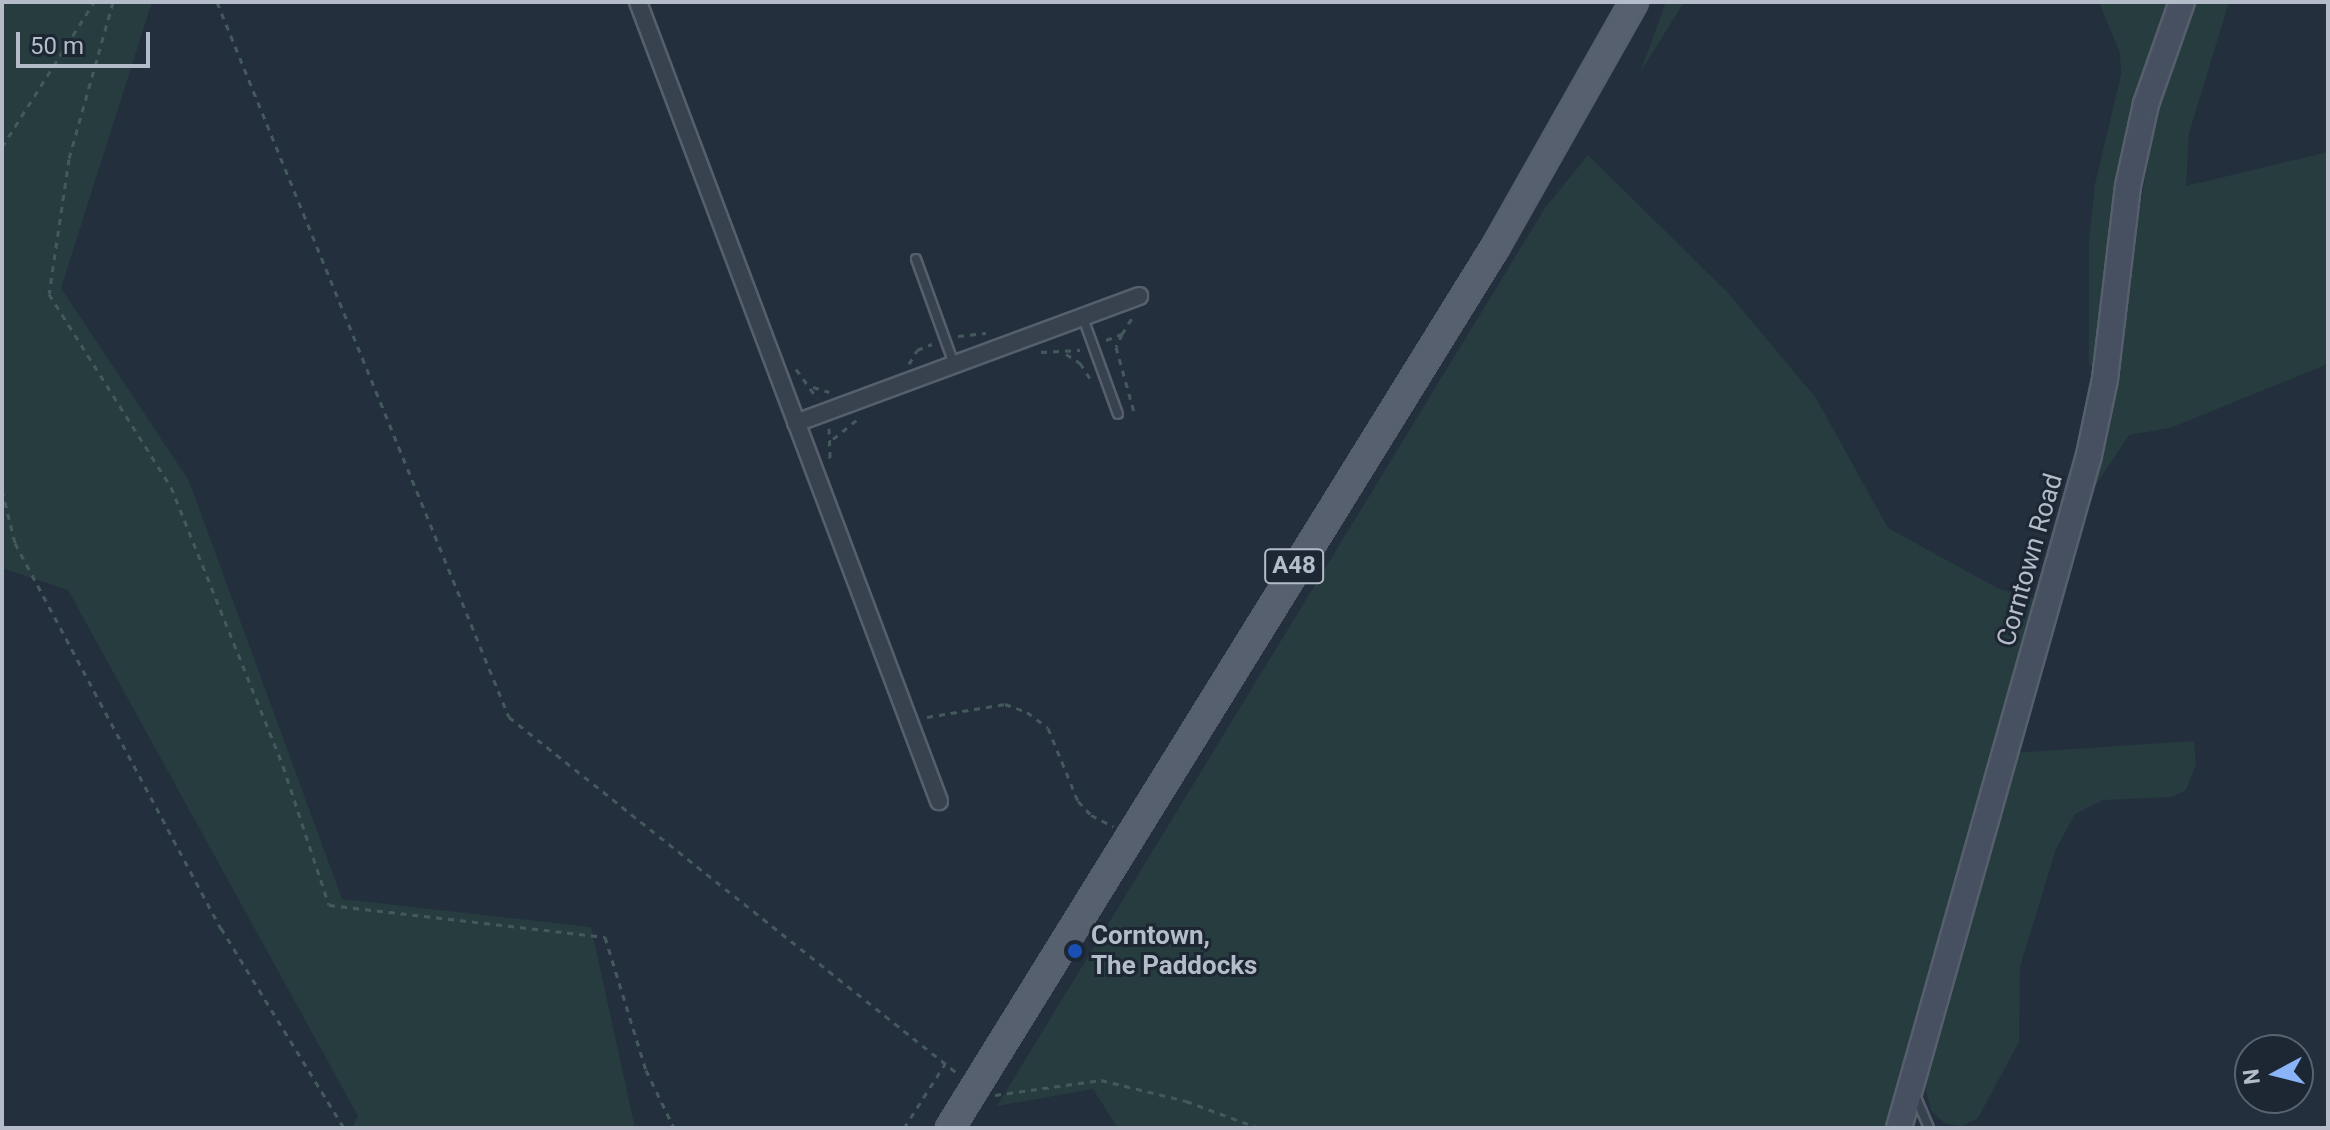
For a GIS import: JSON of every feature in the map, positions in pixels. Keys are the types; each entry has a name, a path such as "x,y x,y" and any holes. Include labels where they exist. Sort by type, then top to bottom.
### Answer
{"main road":[{"name":"A48","path":"950,1128 1496,246 1634,2"},
{"name":"Corntown Road","path":"1899,1128 2089,455 2105,379 2128,186 2146,104 2182,2"}],"street":[{"path":"638,2 939,801"},
{"path":"796,423 1139,296"}],"lane":[{"path":"916,259 954,364"},
{"path":"1082,317 1118,414"},
{"path":"1910,1083 1929,1128"}],"path":[{"path":"2,147 94,2"},
{"path":"113,2 69,159 49,294 171,487 272,738 329,905 605,937 646,1070 674,1128"},
{"path":"217,2 509,717 945,1064 996,1096 1101,1080 1186,1101 1259,1128"},
{"path":"1134,412 1116,347 1137,315"},
{"path":"1040,352 1066,354 1122,334"},
{"path":"1066,354 1080,363 1095,387"},
{"path":"833,439 862,416"},
{"path":"2,490 15,543 221,928 344,1128"},
{"path":"923,718 1005,704 1027,712 1048,728 1078,801 1091,815 1119,828"},
{"path":"904,1128 945,1064"}],"green space":[{"path":"2,2 152,2 61,288 189,481 342,899 591,927 635,1128 352,1128 358,1116 68,590 2,568"},
{"path":"1666,2 1684,2 1640,73"},
{"path":"2099,2 2172,2 2099,369 2089,365 2089,241 2095,184 2121,75 2120,53"},
{"path":"2196,2 2229,2 2189,133 2186,186 2328,152 2328,364 2170,428 2129,435 2090,494 2154,127 2171,59"},
{"path":"1588,155 1728,293 1816,398 1888,528 1999,589 2040,600 1889,1128 1118,1128 1093,1089 997,1106 1545,208"},
{"path":"2194,741 2196,764 2186,790 2172,797 2103,800 2075,814 2056,849 2020,967 2019,1042 1978,1118 1962,1126 1944,1123 1931,1110 1924,1083 2012,753"}],"place":[{"name":"Corntown, The Paddocks","path":"1075,951"}]}
